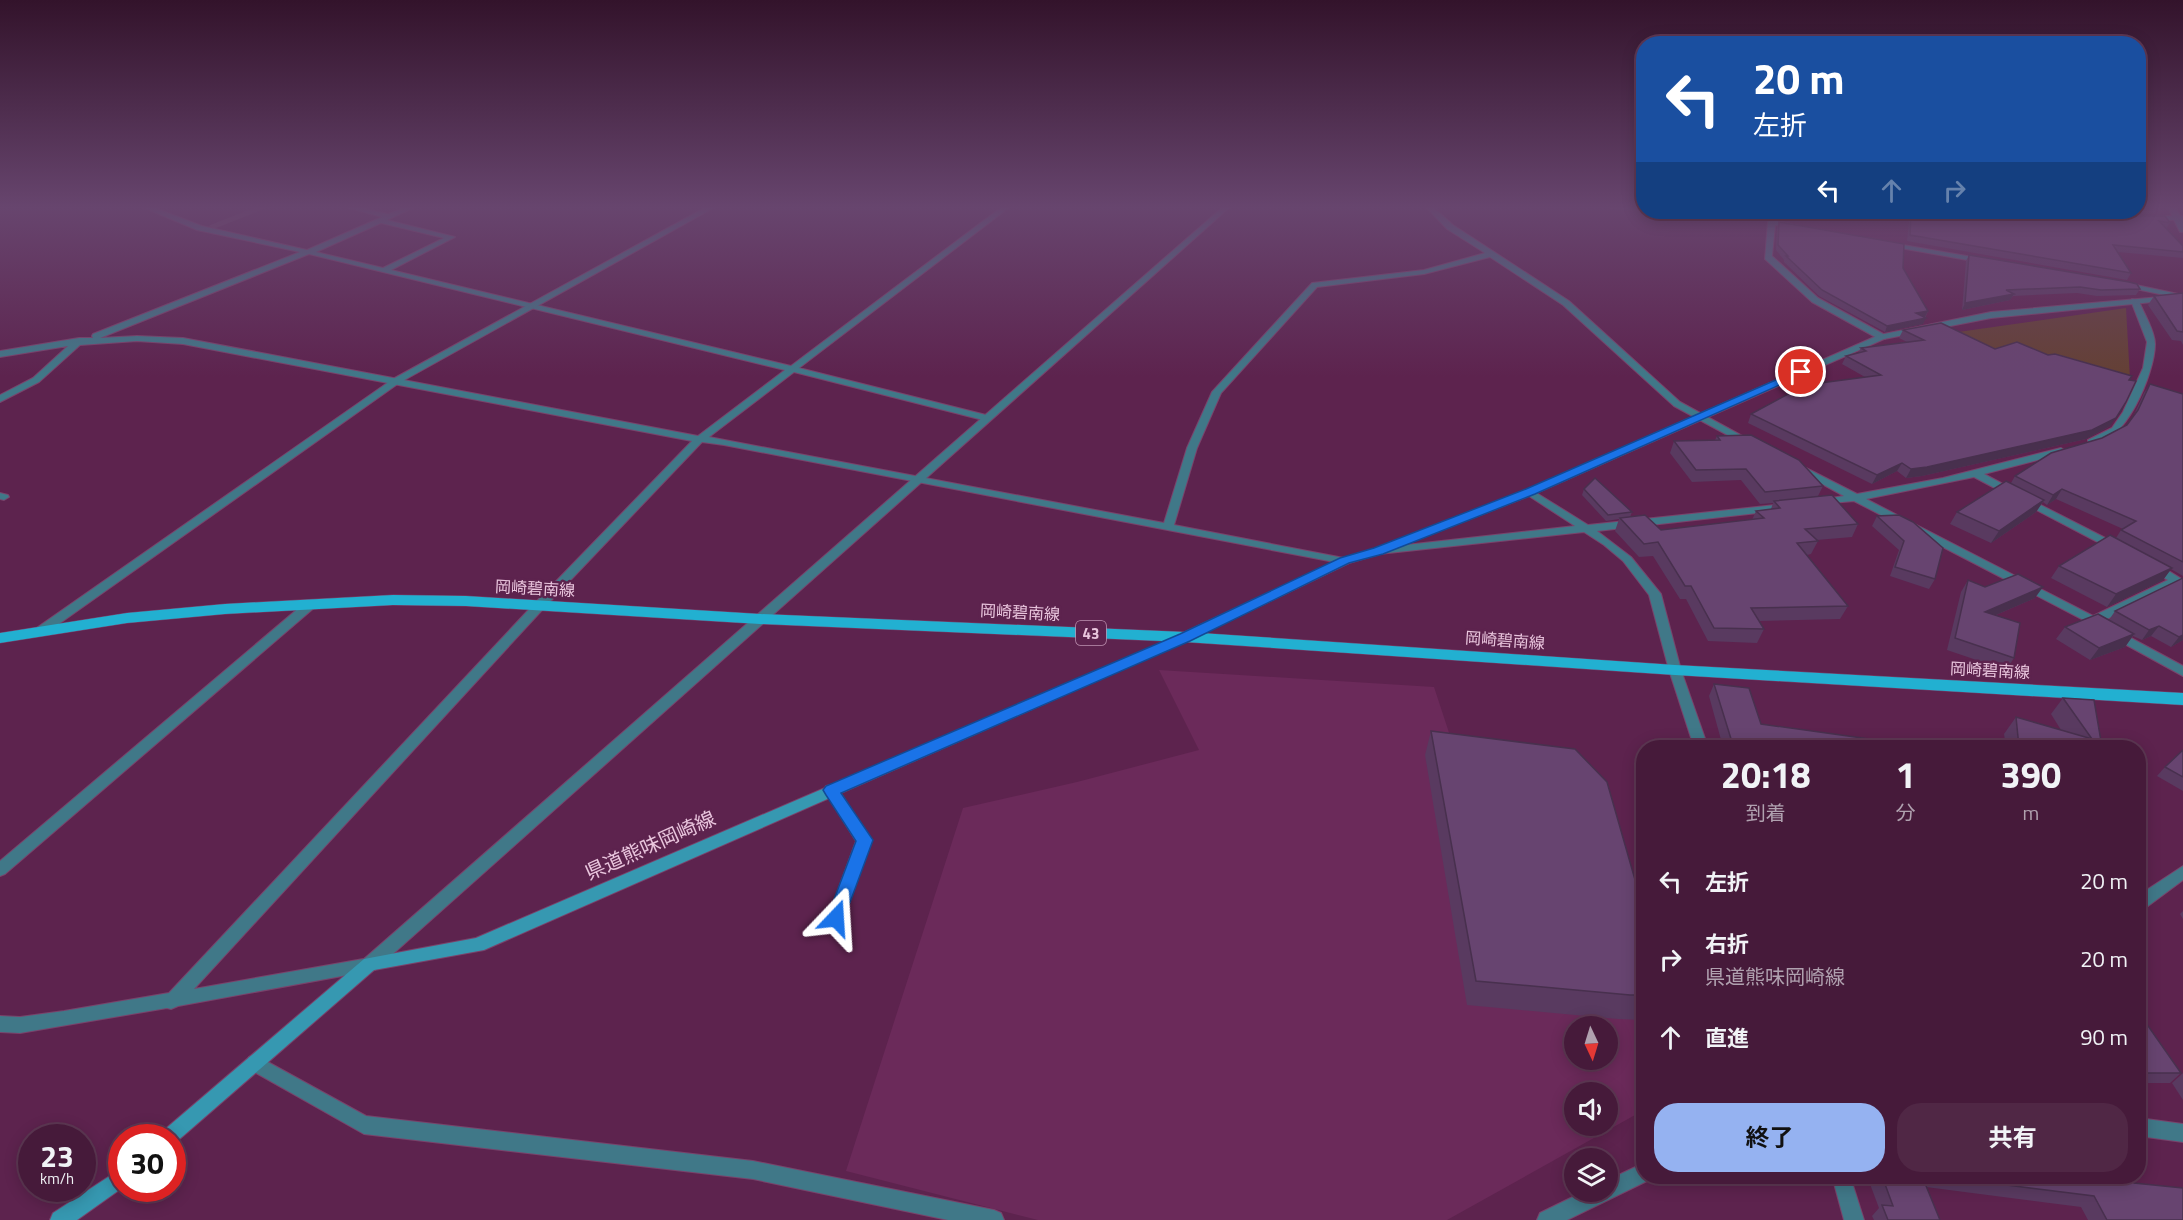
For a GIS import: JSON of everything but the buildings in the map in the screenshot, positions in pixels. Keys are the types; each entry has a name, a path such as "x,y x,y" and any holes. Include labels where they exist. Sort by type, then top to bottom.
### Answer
{"main road":[{"name":"岡崎碧南線","path":"0,638 127,618 393,600 760,619 1185,637 2183,699"},
{"name":"県道熊味岡崎線","path":"370,964 478,945 1185,637"},
{"path":"184,1124 370,964"},
{"path":"60,1220 108,1187"}],"street":[{"path":"0,399 36,380 79,341 280,263"},
{"path":"351,263 987,418"},
{"path":"382,271 398,263"},
{"path":"42,630 396,381 611,263"},
{"path":"171,1002 539,606 700,439 933,263"},
{"path":"0,1024 20,1025 53,1021 171,1002 370,964 1163,263"},
{"path":"1169,525 1192,448 1217,392 1315,285 1424,272 1458,263"},
{"path":"1505,263 1566,303 1677,404 1762,449"},
{"path":"1774,263 1815,300 1882,337"},
{"path":"2115,282 2183,297"},
{"path":"1185,637 1345,561 1379,551 1530,492 1882,337 1991,315 2183,297"},
{"path":"2079,446 2091,443 2116,430 2128,412 2148,368 2151,342 2135,301"},
{"path":"0,354 79,341 153,337 173,340 1169,525 1345,561"},
{"path":"1379,551 1857,499 1976,474 2068,449"},
{"path":"1794,466 2093,621 2183,672"},
{"path":"1976,474 2124,552"},
{"path":"1530,492 1608,543 1627,559 1655,594 1675,669 1699,740"},
{"path":"2093,621 2177,580 2145,563"},
{"path":"0,870 311,604"},
{"path":"831,790 864,840 836,918"},
{"path":"2146,899 2183,872"},
{"path":"255,1063 364,1125 753,1170 955,1216 994,1220"},
{"path":"2146,1128 2183,1133"},
{"path":"1618,1185 1636,1176"},
{"path":"1843,1184 1854,1220"},
{"path":"1547,1220 1583,1202"}],"shaded area":[{"path":"2126,308 2130,379 2046,378 1944,334"},
{"path":"1159,670 1434,687 1458,760 1636,977 1636,1114 1618,1125 1618,1082 1564,1082 1564,1136 1597,1136 1576,1148 1564,1148 1564,1155 1447,1220 1038,1220 846,1171 963,808 1077,782 1199,750"}],"route":[{"path":"836,918 864,840 831,790 1185,637 1345,561 1379,551 1530,492 1801,372"}]}
